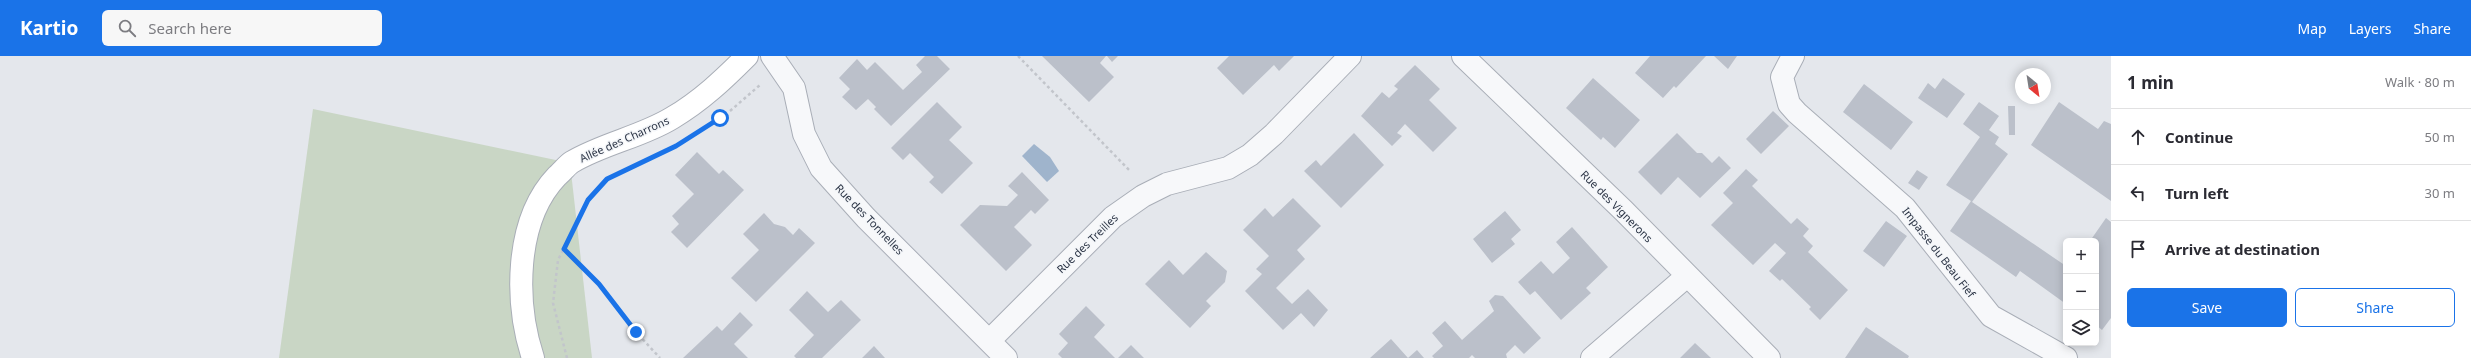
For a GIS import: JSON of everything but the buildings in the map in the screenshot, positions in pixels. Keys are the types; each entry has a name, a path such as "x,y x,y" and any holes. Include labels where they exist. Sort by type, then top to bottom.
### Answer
{"street":[{"name":"Allée des Charrons","path":"533,358 524,331 520,291 524,248 533,214 547,187 570,163 589,152 671,118 708,93 747,56"},
{"name":"Rue des Treilles","path":"989,341 1112,217 1167,184 1228,168 1250,155 1274,134 1350,56"},
{"name":"Rue des Vignerons","path":"1463,56 1624,211 1769,358"},
{"name":"Impasse du Beau Fief","path":"1792,56 1782,77 1789,104 1797,113 1905,208 1991,316 2066,358"},
{"name":"Rue des Tonnelles","path":"776,61 794,88 804,134 821,168 866,218 1006,358"},
{"path":"1592,358 1687,276"}],"path":[{"path":"1018,56 1150,193"},
{"path":"725,114 741,103 776,61"},
{"path":"567,358 553,303 558,260 588,200 607,179 649,159"},
{"path":"564,249 599,284 636,332 660,358"}],"green space":[{"path":"313,109 570,163 592,358 279,358"}],"water":[{"path":"1034,144 1050,157 1059,171 1047,182 1022,156"}],"route":[{"path":"636,332 599,284 564,249 588,200 607,179 676,146 720,118"}]}
